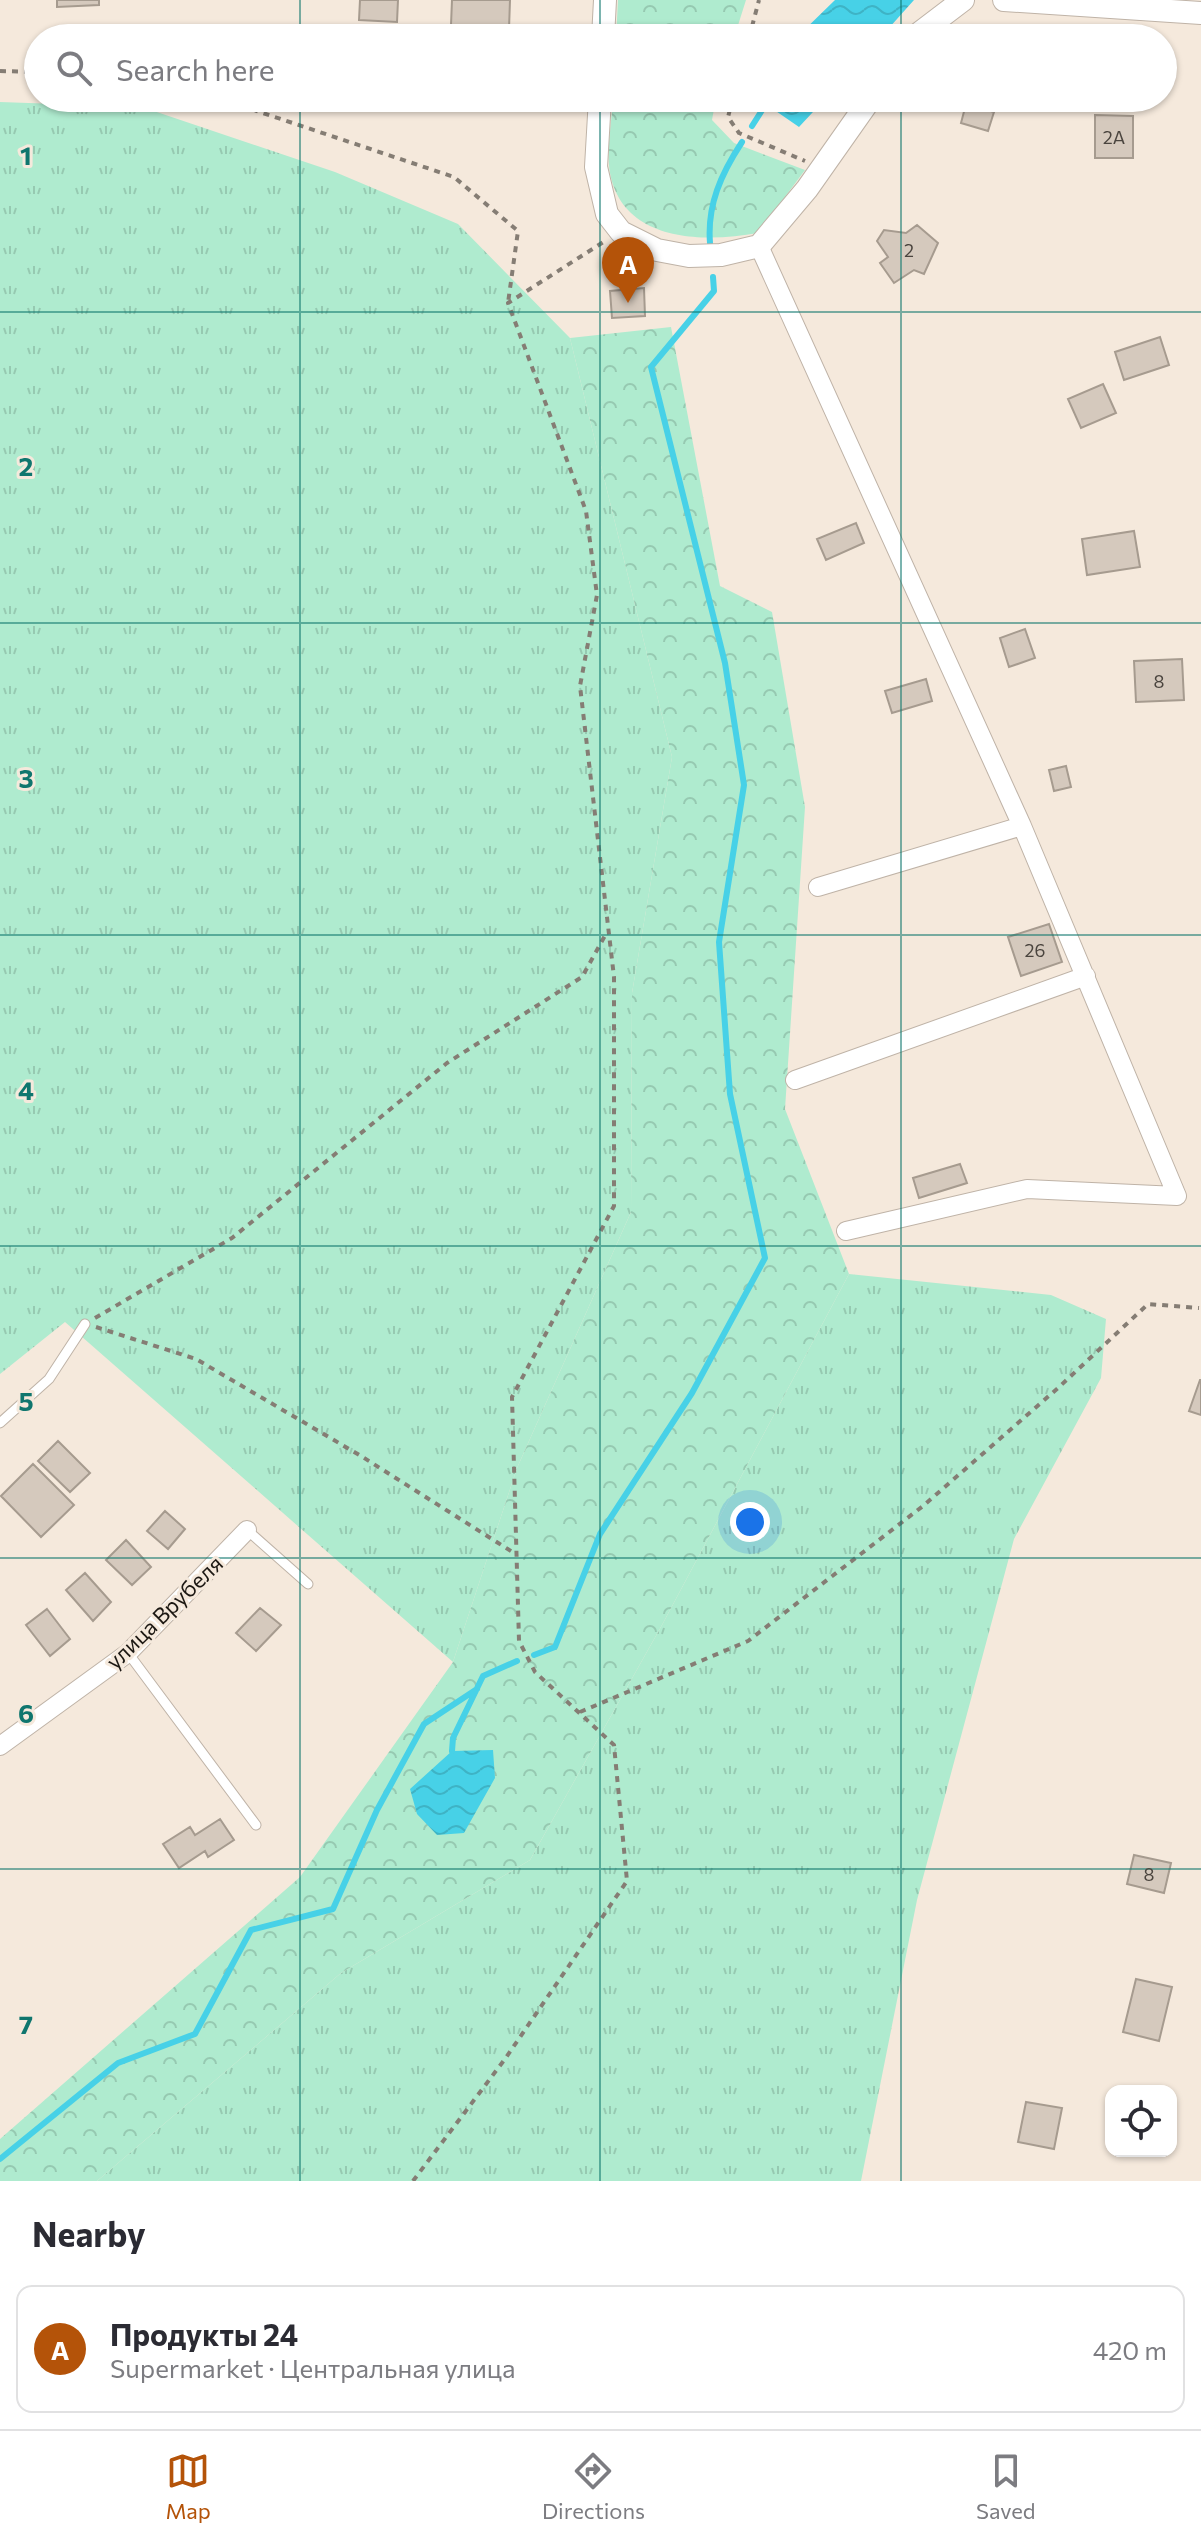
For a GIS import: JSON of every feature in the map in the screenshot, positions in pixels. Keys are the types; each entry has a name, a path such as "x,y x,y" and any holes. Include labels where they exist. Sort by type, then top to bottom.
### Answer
{"street":[{"path":"604,24 605,0"},
{"path":"931,24 963,0"},
{"path":"1004,0 1201,13"},
{"path":"599,112 597,179 607,214 621,232 657,250 689,256 721,255 759,246 781,223 861,112"},
{"path":"759,246 1022,826 1177,1196 1027,1189 846,1231"},
{"path":"818,887 1022,826"},
{"path":"795,1080 1086,976"},
{"name":"улица Врубеля","path":"0,1746 128,1653 247,1530"}],"lane":[{"path":"0,1423 49,1379 85,1324"},
{"path":"247,1530 308,1584"},
{"path":"128,1653 256,1825"}],"path":[{"path":"753,24 759,0"},
{"path":"0,71 24,72"},
{"path":"260,112 454,177 518,231 508,303 586,511 597,595 580,686 614,977 614,1206 512,1397 514,1553 519,1641 535,1672 614,1745 627,1881 505,2059 413,2181"},
{"path":"729,112 728,117 739,133 822,168"},
{"path":"508,303 621,232"},
{"path":"85,1324 232,1238 447,1063 582,977 609,930"},
{"path":"580,1712 748,1641 923,1506 1148,1304 1199,1308"},
{"path":"85,1324 196,1359 361,1456 514,1553"}],"green space":[{"path":"618,0 746,0 738,24 617,24"},
{"path":"0,102 24,103 24,112 157,112 335,172 458,224 570,338 672,757 632,993 631,1212 517,1468 453,1662 65,1322 0,1374"},
{"path":"612,112 713,112 712,120 734,143 805,170 758,233 714,238 690,237 648,225 631,213 618,196 610,173"},
{"path":"671,327 720,586 772,612 805,807 785,1109 849,1274 662,1625 530,1860 341,1973 97,2181 0,2181 0,2139 300,1877 453,1662 517,1468 631,1212 632,993 672,757 570,338"},
{"path":"849,1274 1051,1295 1106,1319 1101,1378 1014,1539 917,1900 861,2181 97,2181 341,1973 530,1860 662,1625"}],"water":[{"path":"835,0 914,0 893,24 810,24"},
{"path":"777,112 813,112 799,127"},
{"path":"493,1750 495,1778 464,1833 437,1835 417,1814 410,1789 452,1751"}],"building":[{"path":"57,0 99,0 99,5 57,7"},
{"path":"360,0 398,0 397,22 359,20"},
{"path":"452,0 510,0 509,24 451,24"},
{"path":"964,112 994,112 988,131 961,123"},
{"path":"1095,115 1133,116 1133,158 1095,158"},
{"path":"917,225 938,243 924,274 914,270 894,283 880,263 888,257 877,241 884,230 906,233"},
{"path":"644,288 645,316 612,318 610,291"},
{"path":"1160,337 1169,365 1124,380 1115,352"},
{"path":"1103,384 1116,413 1081,428 1068,399"},
{"path":"856,523 864,543 826,560 817,539"},
{"path":"1134,531 1140,567 1087,575 1082,539"},
{"path":"1025,629 1035,658 1009,667 1000,638"},
{"path":"1182,659 1184,700 1136,702 1134,661"},
{"path":"926,679 932,701 892,713 885,691"},
{"path":"1066,766 1071,787 1054,791 1049,770"},
{"path":"1049,924 1062,962 1021,976 1008,937"},
{"path":"960,1164 967,1183 919,1198 913,1178"},
{"path":"1201,1380 1201,1415 1189,1411"},
{"path":"58,1441 90,1473 70,1492 38,1461"},
{"path":"33,1464 74,1505 41,1537 1,1496"},
{"path":"165,1511 185,1529 168,1549 147,1531"},
{"path":"126,1540 151,1567 132,1585 106,1560"},
{"path":"85,1573 111,1602 93,1621 66,1590"},
{"path":"260,1608 281,1625 256,1651 236,1633"},
{"path":"47,1609 70,1639 50,1656 26,1625"},
{"path":"220,1819 234,1840 208,1857 205,1851 179,1868 163,1844 190,1827 195,1835"},
{"path":"1134,1855 1171,1863 1164,1893 1127,1884"},
{"path":"1136,1979 1172,1987 1159,2041 1123,2032"},
{"path":"1026,2102 1062,2108 1054,2149 1018,2142"}],"waterway":[{"path":"752,126 761,112"},
{"path":"710,243 711,216 717,190 742,142"},
{"path":"534,1655 555,1647 600,1534 692,1393 765,1258 730,1094 719,942 744,785 725,663 651,367 714,291 713,277"},
{"path":"452,1751 453,1738 483,1676 517,1661"},
{"path":"0,2159 118,2063 195,2034 251,1930 333,1909 377,1810 424,1724 477,1689"}],"place":[{"name":"Продукты 24","path":"628,303"}]}
